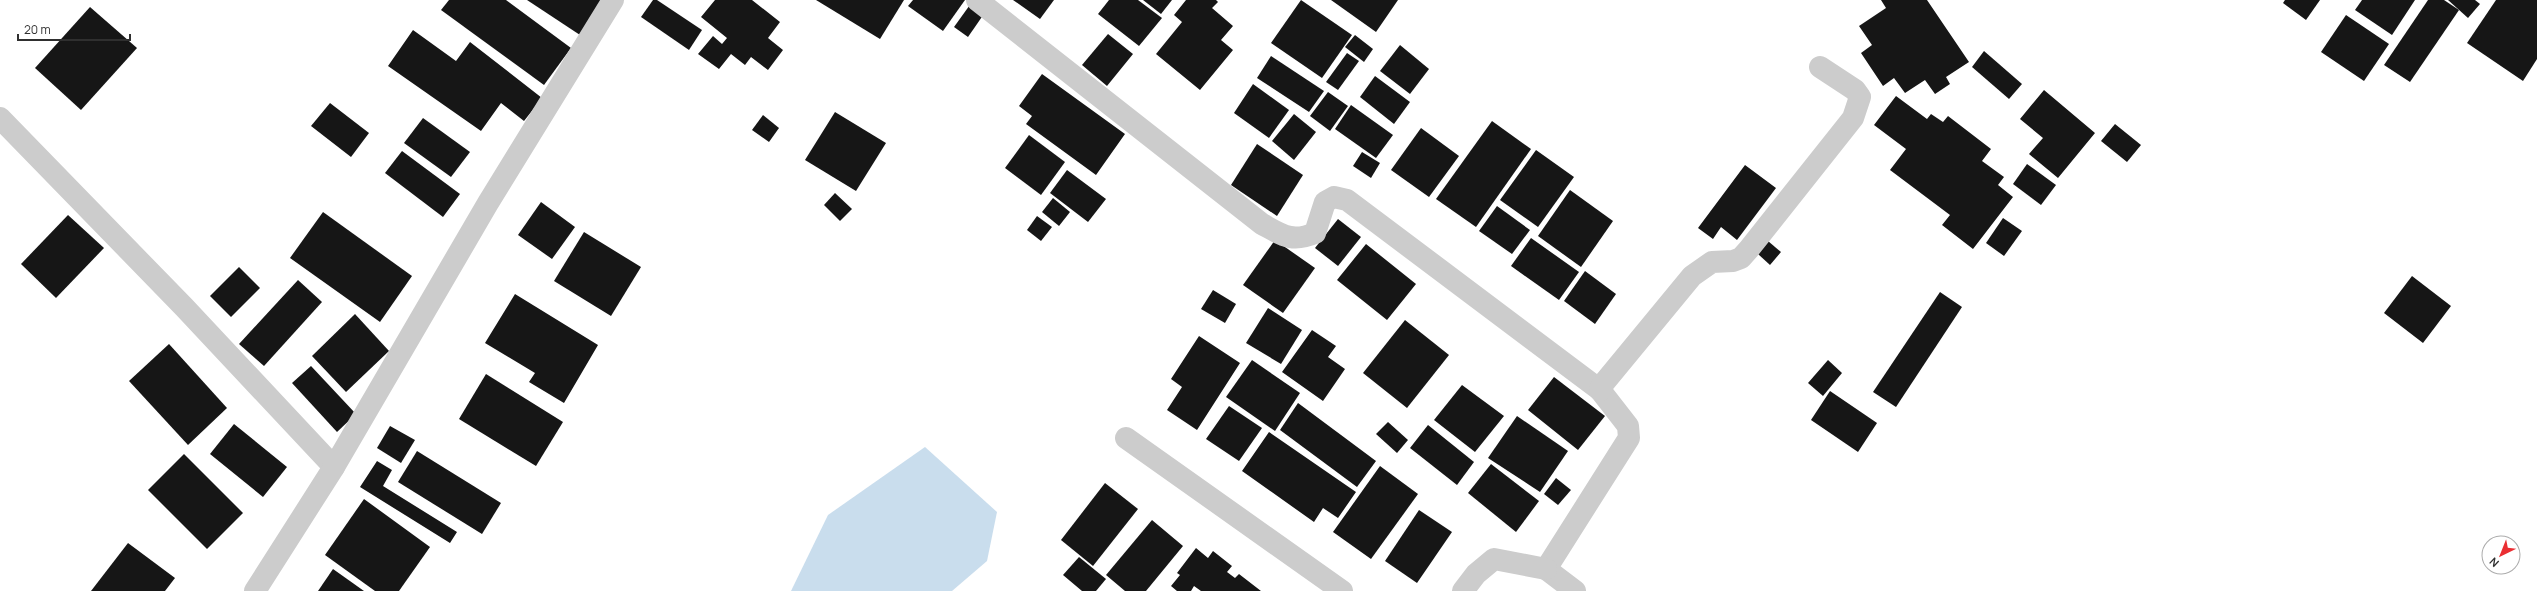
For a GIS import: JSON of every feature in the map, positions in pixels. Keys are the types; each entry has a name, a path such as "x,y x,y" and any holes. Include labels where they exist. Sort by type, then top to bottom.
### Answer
{"street":[{"path":"255,591 334,467 488,203 613,0"},
{"path":"977,0 1262,224 1284,236 1301,239 1315,233 1325,202 1334,197 1347,200 1600,390 1628,426 1629,438 1546,569"},
{"path":"1600,390 1603,384 1692,276 1712,262 1733,261 1741,258 1852,118 1860,97 1855,90 1820,67"},
{"path":"0,118 184,307 334,467"},
{"path":"1126,438 1342,591"},
{"path":"1463,591 1476,574 1494,559 1546,569 1575,591"}],"water":[{"path":"925,447 997,512 987,561 952,591 791,591 828,515"}],"building":[{"path":"449,0 506,0 571,48 544,85 441,10"},
{"path":"527,0 603,0 580,35"},
{"path":"653,0 657,0 702,30 689,50 641,17"},
{"path":"715,0 752,0 780,22 768,38 783,50 768,70 751,57 745,65 731,54 719,69 698,54 713,36 722,44 727,38 701,17"},
{"path":"816,0 904,0 880,39"},
{"path":"913,0 965,0 943,31 908,6"},
{"path":"1013,0 1054,0 1040,19"},
{"path":"1109,0 1138,0 1162,18 1139,46 1098,14"},
{"path":"1143,0 1172,0 1161,14"},
{"path":"1186,0 1216,0 1218,2 1212,8 1233,26 1221,40 1233,50 1200,90 1156,54 1182,22 1174,15"},
{"path":"1301,0 1352,35 1322,78 1271,43"},
{"path":"1331,0 1398,0 1376,32"},
{"path":"1881,0 1927,0 1969,62 1946,77 1950,84 1935,94 1925,80 1905,93 1894,78 1883,86 1861,53 1872,45 1859,26 1886,8"},
{"path":"2285,0 2320,0 2306,20 2283,3"},
{"path":"2362,0 2415,0 2392,35 2355,10"},
{"path":"2428,0 2444,0 2459,10 2410,82 2384,65"},
{"path":"2448,0 2475,0 2480,4 2468,18"},
{"path":"2496,0 2537,0 2537,59 2523,81 2467,43"},
{"path":"972,2 986,11 968,37 954,27"},
{"path":"90,7 137,48 81,110 35,68"},
{"path":"2346,15 2389,44 2364,81 2321,52"},
{"path":"413,30 456,61 470,42 542,98 524,121 501,103 481,131 388,66"},
{"path":"1108,34 1133,54 1107,86 1082,65"},
{"path":"1355,35 1373,49 1364,62 1345,47"},
{"path":"1400,45 1429,69 1410,94 1380,71"},
{"path":"1984,51 2022,84 2009,99 1972,67"},
{"path":"1347,53 1359,61 1338,90 1326,82"},
{"path":"1271,56 1324,91 1309,112 1257,78"},
{"path":"1042,74 1125,134 1096,175 1026,124 1032,116 1019,106"},
{"path":"1375,76 1410,102 1394,124 1360,97"},
{"path":"1253,84 1289,110 1269,138 1234,113"},
{"path":"2044,90 2095,133 2058,178 2029,154 2043,138 2020,119"},
{"path":"1328,92 1348,106 1330,131 1310,116"},
{"path":"1896,96 1927,119 1931,114 1943,122 1948,116 1991,149 1982,161 2004,177 1998,185 2013,197 1973,249 1942,225 1950,215 1890,170 1906,149 1874,125"},
{"path":"330,103 369,133 351,157 311,126"},
{"path":"1351,105 1393,135 1376,158 1335,129"},
{"path":"835,112 886,143 856,191 805,160"},
{"path":"1294,114 1316,132 1294,160 1272,141"},
{"path":"763,115 779,128 769,142 752,130"},
{"path":"423,118 470,152 451,177 404,143"},
{"path":"1492,121 1531,149 1476,227 1436,199"},
{"path":"2115,124 2141,145 2127,162 2101,141"},
{"path":"1421,128 1459,156 1429,197 1391,170"},
{"path":"1029,135 1065,162 1041,195 1005,168"},
{"path":"1257,144 1303,175 1277,216 1231,185"},
{"path":"1536,150 1574,177 1538,227 1500,200"},
{"path":"402,151 460,194 443,217 385,173"},
{"path":"1362,152 1380,163 1371,178 1353,166"},
{"path":"2027,164 2056,185 2041,205 2013,184"},
{"path":"1745,165 1776,188 1737,240 1721,227 1713,239 1698,228"},
{"path":"1067,170 1106,199 1088,222 1050,193"},
{"path":"1570,190 1613,221 1581,267 1538,236"},
{"path":"835,193 852,209 840,221 824,205"},
{"path":"1053,198 1070,212 1059,226 1042,212"},
{"path":"541,202 575,227 552,259 518,235"},
{"path":"1497,206 1530,230 1512,254 1479,231"},
{"path":"323,212 412,276 380,322 290,258"},
{"path":"68,215 104,248 56,298 21,264"},
{"path":"1037,216 1052,227 1041,241 1027,230"},
{"path":"2003,218 2022,231 2004,256 1986,243"},
{"path":"1338,219 1361,237 1338,266 1315,248"},
{"path":"584,232 641,267 611,316 554,281"},
{"path":"1531,238 1579,272 1559,300 1511,266"},
{"path":"1275,240 1315,268 1283,313 1243,285"},
{"path":"1768,241 1781,252 1770,265 1758,254"},
{"path":"1366,244 1416,284 1387,320 1337,280"},
{"path":"239,267 260,288 231,317 210,296"},
{"path":"1585,271 1616,294 1595,324 1564,301"},
{"path":"2412,276 2451,306 2423,343 2384,313"},
{"path":"298,280 322,302 264,366 239,344"},
{"path":"1213,290 1236,304 1225,323 1201,309"},
{"path":"1940,292 1962,307 1896,407 1873,392"},
{"path":"515,294 598,345 564,403 529,382 535,373 485,343"},
{"path":"1268,308 1302,330 1281,364 1246,343"},
{"path":"355,314 389,351 346,392 312,356"},
{"path":"1405,320 1449,355 1407,408 1363,373"},
{"path":"1312,330 1336,346 1328,357 1345,369 1323,401 1282,372"},
{"path":"1199,336 1240,363 1197,430 1167,410 1182,387 1171,379"},
{"path":"169,344 227,408 188,445 129,381"},
{"path":"1252,360 1300,393 1275,431 1226,397"},
{"path":"1828,360 1842,373 1823,396 1808,383"},
{"path":"311,366 356,414 337,432 292,383"},
{"path":"486,374 563,422 536,466 459,419"},
{"path":"1554,377 1605,416 1578,450 1528,410"},
{"path":"1462,385 1504,416 1475,452 1434,420"},
{"path":"1830,391 1877,423 1858,452 1811,420"},
{"path":"1298,403 1376,461 1357,487 1280,430"},
{"path":"1229,406 1262,428 1239,461 1206,439"},
{"path":"1517,416 1568,451 1540,492 1488,458"},
{"path":"1388,422 1408,440 1397,453 1376,434"},
{"path":"234,424 287,467 263,497 210,454"},
{"path":"1428,425 1474,462 1457,485 1410,448"},
{"path":"390,426 415,440 401,463 377,448"},
{"path":"1269,432 1356,492 1338,518 1323,508 1314,522 1242,471"},
{"path":"417,451 501,503 482,534 398,482"},
{"path":"184,454 243,513 207,549 148,490"},
{"path":"377,461 392,470 383,486 457,532 450,543 360,487"},
{"path":"1491,464 1539,501 1516,532 1468,493"},
{"path":"1380,466 1418,494 1371,559 1333,532"},
{"path":"1556,478 1571,490 1558,505 1544,494"},
{"path":"1105,483 1138,509 1093,566 1061,540"},
{"path":"364,499 430,547 399,591 375,591 325,555"},
{"path":"1419,510 1452,532 1417,583 1385,561"},
{"path":"1152,520 1183,546 1146,591 1125,591 1106,575"},
{"path":"128,543 175,578 165,591 91,591"},
{"path":"1196,548 1208,558 1213,551 1232,566 1227,572 1235,578 1239,574 1261,591 1201,591 1194,586 1191,591 1177,591 1171,586 1180,575 1177,573"},
{"path":"1079,557 1106,579 1096,591 1082,591 1063,575"},
{"path":"333,569 364,591 318,591"}]}
